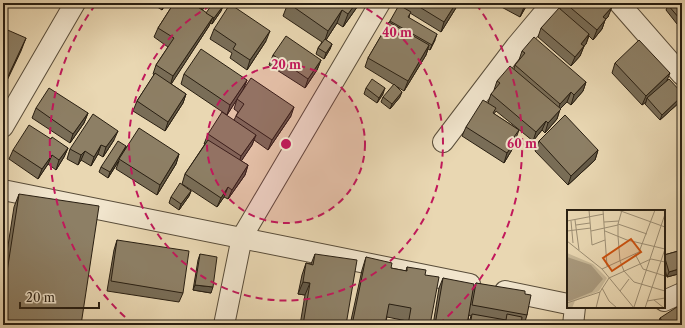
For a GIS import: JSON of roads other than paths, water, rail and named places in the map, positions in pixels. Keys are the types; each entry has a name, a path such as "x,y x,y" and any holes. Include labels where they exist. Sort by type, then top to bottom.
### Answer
{"street":[{"path":"3,127 75,3"},
{"path":"224,325 242,237 380,3"},
{"path":"443,142 516,46 552,3"},
{"path":"619,3 682,75"},
{"path":"3,190 567,304"},
{"path":"665,301 682,293"},
{"path":"572,325 575,308"}]}
